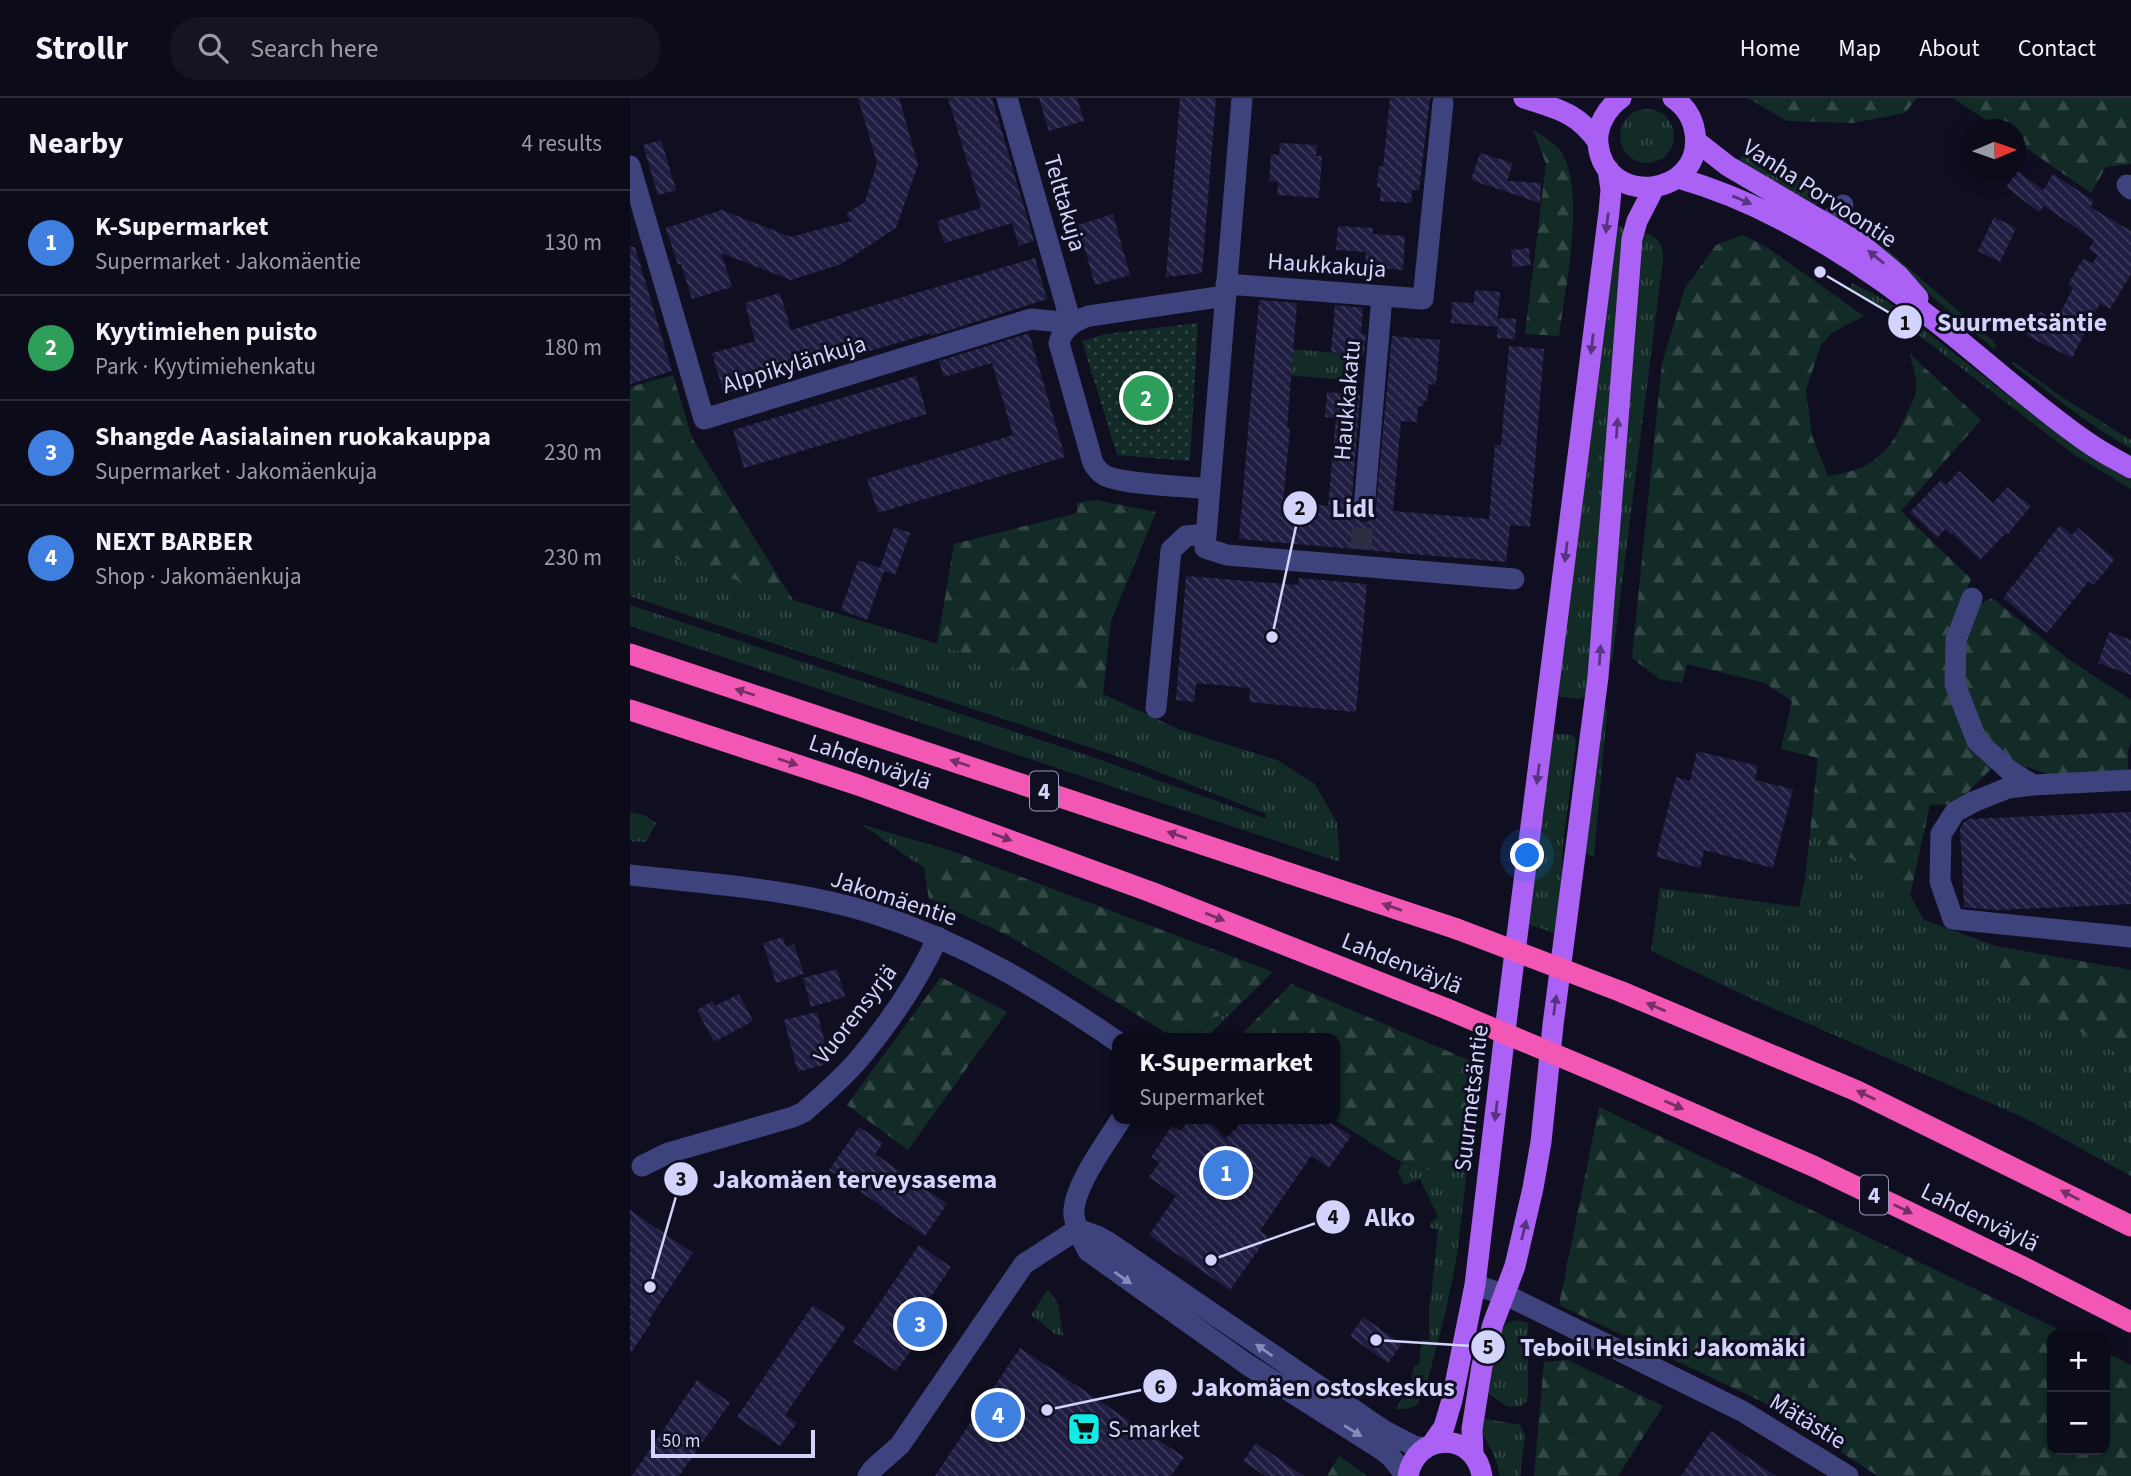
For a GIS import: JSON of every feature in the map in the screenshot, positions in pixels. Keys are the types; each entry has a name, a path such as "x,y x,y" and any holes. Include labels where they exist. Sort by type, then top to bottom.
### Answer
{"highway":[{"name":"Lahdenväylä","path":"630,654 1457,929 1622,992 1857,1091 2131,1226"},
{"name":"Lahdenväylä","path":"630,710 858,785 1138,887 1447,1009 1813,1166 2130,1320"}],"main road":[{"path":"1524,98 1569,113 1587,127 1598,142"},
{"path":"1598,142 1600,125 1613,99"},
{"path":"1608,169 1619,180 1634,187 1654,188 1678,178 1690,163 1696,141 1687,111 1676,99"},
{"name":"Vanha Porvoontie","path":"1696,141 1728,166 1861,244 1898,275 1940,324"},
{"name":"Suurmetsäntie","path":"1407,1476 1415,1457 1429,1446 1444,1427 1475,1285 1611,190 1608,169 1601,157 1598,142"},
{"name":"Vanha Porvoontie","path":"1678,178 1751,203 1809,235 1887,285 2090,444 2131,468"},
{"path":"1473,1454 1472,1429 1482,1366 1525,1228 1541,1142 1553,1025 1598,677 1632,239 1637,221 1654,188"},
{"path":"1429,1446 1447,1442 1461,1446 1473,1454 1481,1467 1482,1476"}],"street":[{"name":"Telttakuja","path":"1007,98 1072,323"},
{"path":"1242,98 1205,548 1227,555 1360,558 1514,579"},
{"name":"Haukkakuja","path":"1072,323 1104,313 1226,290 1423,299 1443,103"},
{"name":"Alppikylänkuja","path":"630,166 704,419 1031,319 1072,323"},
{"path":"1828,224 1843,205"},
{"name":"Haukkakatu","path":"1364,509 1382,296"},
{"path":"1072,323 1062,332 1060,350 1097,470 1121,480 1210,489"},
{"path":"1156,708 1171,550 1186,536 1206,534"},
{"path":"1972,598 1956,640 1955,684 1977,741 2010,771 2033,785"},
{"path":"2131,780 2033,785 2008,789 1973,802 1955,812 1941,834 1940,881 1953,919 2131,937"},
{"name":"Jakomäentie","path":"630,875 808,898 870,913 938,937 986,959 1041,990 1112,1038"},
{"name":"Vuorensyrjä","path":"642,1166 668,1153 804,1112 858,1060 905,997 926,964 938,937"},
{"path":"1118,1124 1079,1188 1074,1215 1088,1251 1248,1365 1381,1449 1407,1476"},
{"path":"868,1476 900,1446 1024,1264 1078,1229"},
{"path":"1078,1229 1108,1242 1383,1430 1414,1446 1429,1446"},
{"name":"Mätästie","path":"1475,1285 1506,1296 1742,1411 1848,1476"}],"green space":[{"path":"1748,98 1917,98 1905,113 1853,123 1787,121"},
{"path":"1953,98 2131,98 2131,164 2106,167 2091,193 2026,148 2026,119 1984,119"},
{"path":"1647,109 1666,117 1674,136 1666,155 1647,163 1628,155 1620,136 1628,117"},
{"path":"1533,129 1562,153 1569,171 1572,193 1572,242 1559,336 1525,334 1546,164"},
{"path":"1745,153 1773,164 1818,194 1816,205 1738,161"},
{"path":"1847,217 1994,342 1996,348 1846,224 1844,222"},
{"path":"1614,224 1624,228 1587,695 1579,699 1556,696"},
{"path":"1645,233 1659,242 1663,259 1612,662 1609,663 1637,269"},
{"path":"1743,235 1768,248 1864,316 1833,332 1821,345 1806,390 1812,436 1828,476 1866,465 1876,459 1892,442 1916,392 1916,378 1910,354 1981,420 1901,511 1971,579 1949,639 1993,767 1956,804 1930,805 1910,895 1810,833 1818,758 1781,749 1792,701 1765,683 1687,664 1682,683 1660,679 1632,658 1662,363 1685,288 1716,245"},
{"path":"1852,283 1887,301 2050,428 2131,480 2131,489 2073,454 1885,309 1850,288"},
{"path":"1198,323 1190,461 1117,455 1082,341 1106,334"},
{"path":"1255,346 1360,355 1358,381 1253,372"},
{"path":"2014,362 2062,397 2131,440 2131,449 2070,408 2011,363"},
{"path":"673,375 692,438 793,600 630,543 630,387"},
{"path":"1096,500 1156,512 1111,621 1103,694 937,645 954,544 1077,513 1077,503"},
{"path":"630,543 793,600 1103,694 1178,729 1277,760 1315,784 1337,823 1340,862 630,626 630,605 1095,758 1267,819 1266,814 1125,759 630,596"},
{"path":"1992,598 2068,659 2131,700 2128,770 2051,775 2015,763 1982,736 1961,683 1961,640 1975,607"},
{"path":"1602,706 1606,706 1607,712 1594,857 1584,853"},
{"path":"1551,733 1571,735 1576,743 1563,843 1559,935 1528,924"},
{"path":"630,812 644,815 656,823 646,842 630,841"},
{"path":"863,825 955,852 924,867"},
{"path":"1810,833 1910,895 1924,920 1996,946 1989,980 2131,1061 2131,1176 2027,1119 1763,1004 1651,951 1660,888 1799,907"},
{"path":"955,852 1273,972 1231,1013 1162,1030 1009,936 929,899 924,867"},
{"path":"1996,946 2131,970 2131,1061 1989,980"},
{"path":"941,977 1007,1012 908,1150 847,1105"},
{"path":"1291,984 1480,1065 1468,1160 1441,1173 1402,1163 1340,1123 1340,1033 1243,1033"},
{"path":"1231,1013 1211,1033 1166,1033 1162,1030"},
{"path":"1599,1107 2058,1329 2047,1329 2047,1455 2110,1455 2110,1354 2131,1365 2131,1476 1878,1476 1767,1404 1559,1305"},
{"path":"1468,1160 1457,1255 1425,1391 1416,1406 1396,1409 1411,1383 1414,1366 1419,1365 1422,1340 1429,1340 1429,1305 1438,1229 1430,1228 1430,1223 1438,1217 1420,1179 1404,1185 1398,1172 1402,1163 1441,1173"},
{"path":"1048,1289 1058,1304 1063,1336 1054,1333 1031,1315"},
{"path":"1515,1320 1528,1323 1528,1395 1522,1406 1511,1407 1485,1391 1500,1332 1507,1323"},
{"path":"1568,1360 1663,1406 1618,1476 1534,1476 1544,1362"},
{"path":"1481,1418 1520,1425 1525,1435 1520,1476 1500,1476 1496,1460 1483,1435"},
{"path":"1339,1456 1366,1475 1366,1476 1327,1476"}],"building":[{"path":"858,98 899,98 918,165 896,228 841,264 791,280 721,253 732,287 692,299 666,228 722,210 791,237 851,221 846,214 865,202 877,163"},
{"path":"948,98 992,98 1034,241 1019,246 1012,223 944,243 937,221 981,208"},
{"path":"1039,98 1077,98 1084,121 1049,131"},
{"path":"1180,98 1216,98 1202,273 1166,277"},
{"path":"1390,98 1430,98 1419,190 1412,190 1411,203 1380,201 1381,188 1377,187 1379,166 1383,167"},
{"path":"661,140 676,190 658,195 643,145"},
{"path":"1280,143 1317,145 1316,156 1322,156 1319,198 1277,195 1278,182 1269,181 1271,154 1279,155"},
{"path":"1480,153 1513,163 1507,181 1541,183 1540,203 1471,180"},
{"path":"2053,174 2094,201 2090,207 2131,231 2131,274 2110,309 2100,303 2072,358 2026,335 2039,311 2056,321 2073,288 2068,284 2083,259 2093,263 2097,255 2089,249 2094,240 2044,206 2039,212 2006,187 2010,182 2026,182 2026,177 2043,190"},
{"path":"1113,214 1130,275 1095,285 1078,225"},
{"path":"1994,217 2016,228 2000,262 1978,251"},
{"path":"1338,226 1373,228 1372,234 1405,236 1403,270 1365,267 1366,252 1336,250"},
{"path":"630,247 635,247 672,371 630,384"},
{"path":"1529,248 1531,265 1513,267 1511,250"},
{"path":"1035,258 1047,299 931,336 931,333 724,394 712,353 755,341 745,303 780,293 791,330"},
{"path":"1475,290 1500,292 1497,327 1451,323 1452,302 1474,303"},
{"path":"1259,300 1297,303 1282,515 1316,518 1318,505 1328,506 1336,418 1325,417 1327,392 1360,395 1351,509 1352,515 1362,522 1375,516 1392,336 1440,340 1436,385 1429,384 1427,401 1424,400 1423,406 1418,406 1417,422 1401,421 1393,511 1489,519 1495,445 1501,445 1509,346 1544,349 1530,527 1510,525 1506,562 1239,539"},
{"path":"1335,305 1363,308 1361,334 1366,334 1364,355 1331,352"},
{"path":"1498,318 1516,319 1515,339 1497,338"},
{"path":"1029,333 1065,457 878,513 867,479 1013,435 992,363 944,377 939,361"},
{"path":"916,376 927,414 744,468 733,430"},
{"path":"1959,471 1993,503 2007,487 2031,506 2008,534 1980,560 1952,533 1951,535 1945,529 1937,538 1910,512 1941,480 1946,485"},
{"path":"2060,525 2072,535 2078,528 2115,559 2094,585 2089,581 2047,633 2003,598"},
{"path":"894,527 910,533 895,575 884,571 867,620 841,610 858,560 880,568"},
{"path":"1186,576 1298,585 1299,578 1367,584 1356,712 1249,702 1250,688 1196,683 1194,702 1176,700"},
{"path":"2109,632 2131,640 2131,675 2098,663"},
{"path":"1697,751 1758,766 1755,780 1793,789 1773,868 1704,850 1700,868 1656,857 1676,777 1690,781"},
{"path":"2131,812 2131,904 1997,910 1964,907 1960,829 1969,819"},
{"path":"783,937 786,947 794,944 804,974 776,983 763,943"},
{"path":"837,969 845,997 811,1007 803,978"},
{"path":"739,994 753,1021 714,1042 697,1010 713,1001 715,1006"},
{"path":"817,1012 830,1063 798,1072 784,1020"},
{"path":"1186,1124 1333,1124 1351,1136 1329,1168 1311,1156 1260,1231 1268,1236 1230,1290 1149,1235 1176,1196 1149,1177 1160,1162 1151,1157 1172,1126 1181,1131"},
{"path":"859,1127 883,1143 875,1154 947,1204 925,1236 829,1170"},
{"path":"630,1210 693,1253 648,1321 651,1323 630,1354"},
{"path":"919,1245 951,1267 901,1340 913,1348 896,1371 853,1342"},
{"path":"813,1305 846,1327 785,1415 797,1423 780,1446 737,1417"},
{"path":"1363,1317 1402,1344 1388,1363 1350,1336"},
{"path":"1020,1348 1184,1457 1171,1476 935,1476"},
{"path":"697,1380 730,1403 679,1476 632,1476"},
{"path":"1711,1431 1740,1452 1776,1476 1681,1476"},
{"path":"1256,1443 1304,1476 1265,1476 1243,1461"}],"tunnel":[{"path":"1361,549 1364,509"}],"place":[{"name":"Suurmetsäntie","path":"1820,272"},
{"name":"Kyytimiehen puisto","path":"1146,398"},
{"name":"Lidl","path":"1272,637"},
{"name":"K-Supermarket","path":"1226,1173"},
{"name":"Alko","path":"1211,1260"},
{"name":"Jakomäen terveysasema","path":"650,1287"},
{"name":"Shangde Aasialainen ruokakauppa","path":"920,1324"},
{"name":"Teboil Helsinki Jakomäki","path":"1376,1340"},
{"name":"Jakomäen ostoskeskus","path":"1047,1410"},
{"name":"NEXT BARBER","path":"998,1415"},
{"name":"S-market","path":"1084,1429"}]}
